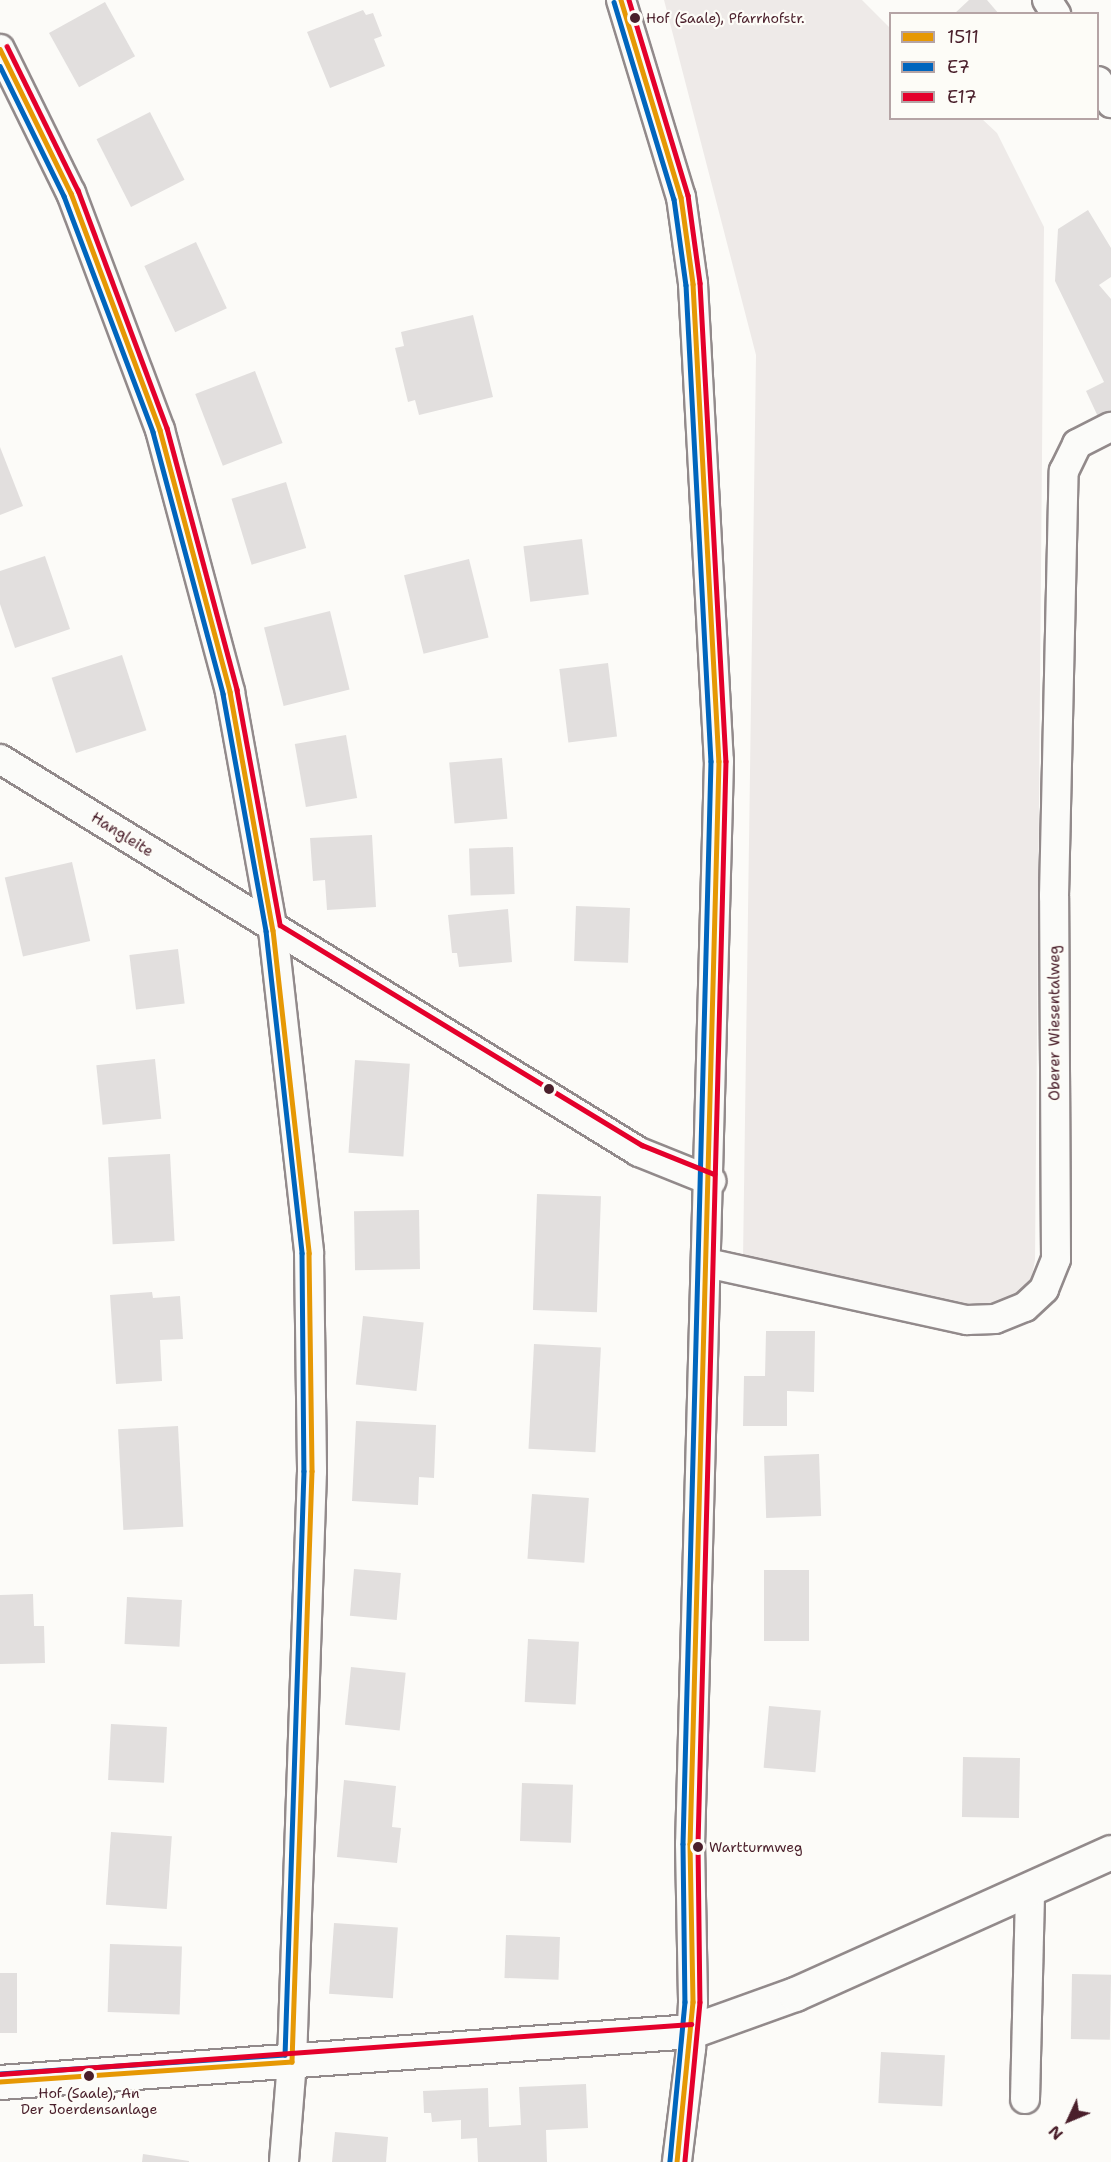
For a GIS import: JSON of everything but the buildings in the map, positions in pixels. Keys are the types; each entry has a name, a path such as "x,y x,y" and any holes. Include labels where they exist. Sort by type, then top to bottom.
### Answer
{"street":[{"path":"621,0 681,197 693,284 719,761 711,1181 690,1844 692,2031 677,2162"},
{"path":"0,49 71,193 160,430 230,692 273,930 309,1253 312,1471 292,2062 284,2162"},
{"path":"1099,83 1111,103"},
{"name":"Oberer Wiesentalweg","path":"707,1263 967,1320 995,1319 1025,1307 1044,1289 1056,1259 1054,896 1064,471 1077,444 1111,427"},
{"name":"Hangleite","path":"0,759 273,930 639,1152 711,1181"},
{"path":"0,2082 692,2031 795,1994 1111,1852"},
{"path":"1025,2099 1030,1889"}],"shaded area":[{"path":"664,0 862,0 889,27 889,120 983,120 997,133 1044,227 1035,1260 1030,1286 991,1315 743,1259 756,355"}],"transit line":[{"name":"1511","path":"621,0 681,197 693,284 719,761 690,1844 693,2002 677,2162"},
{"name":"E17","path":"629,0 688,195 700,283 726,761 698,1844 700,2002 685,2162"},
{"name":"E7","path":"614,2 674,199 686,285 711,761 683,1844 685,2002 670,2161"},
{"name":"E17","path":"7,46 78,190 167,428 237,690 280,925 642,1145 714,1174"},
{"name":"1511","path":"0,49 71,193 160,430 230,692 273,930 309,1253 312,1471 292,2062 0,2082"},
{"name":"E7","path":"0,66 64,196 153,432 223,694 266,931 302,1253 304,1471 285,2055 0,2074"},
{"name":"E17","path":"0,2074 691,2024"}],"place":[{"name":"Hof (Saale), Pfarrhofstr.","path":"635,18"},
{"name":"Wartturmweg","path":"698,1847"},
{"name":"Hof (Saale), An Der Joerdensanlage","path":"89,2076"}]}
